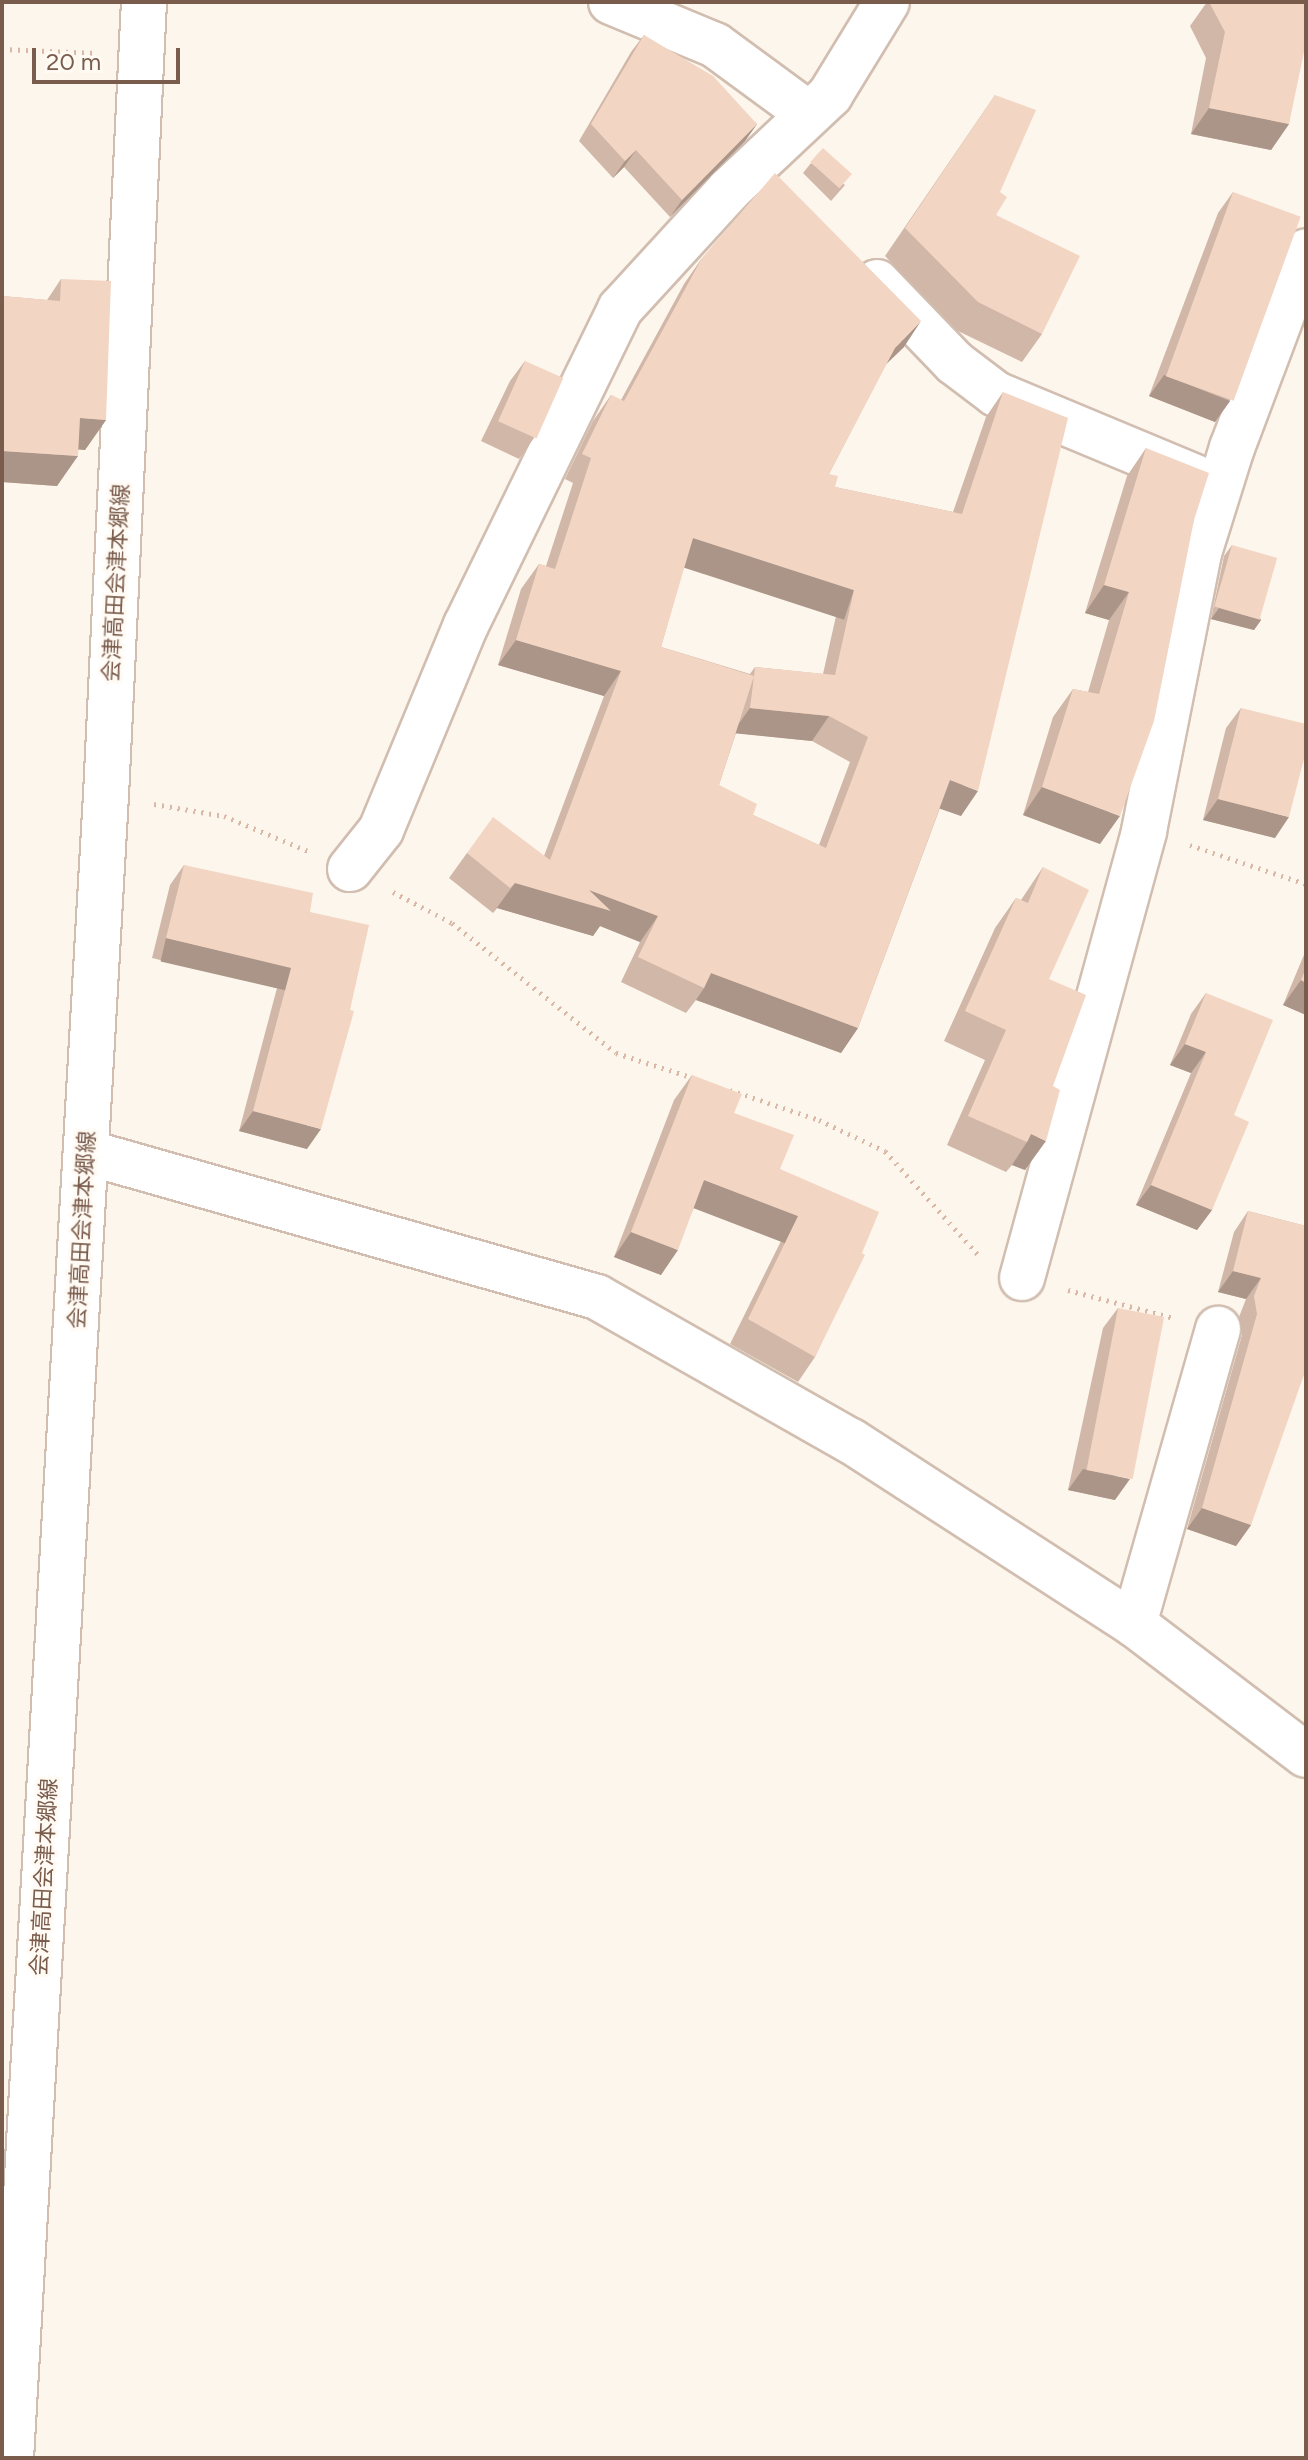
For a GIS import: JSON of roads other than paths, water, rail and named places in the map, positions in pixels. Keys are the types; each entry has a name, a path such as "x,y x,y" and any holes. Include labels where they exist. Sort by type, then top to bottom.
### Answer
{"street":[{"name":"会津高田会津本郷線","path":"11,2458 106,795 144,2"},
{"path":"611,2 715,45 809,114"},
{"path":"350,869 381,830 466,625 620,309 758,163 830,95 887,2"},
{"path":"758,163 792,196"},
{"path":"845,249 955,363 996,394 1220,487"},
{"path":"1022,1278 1144,831 1199,553 1306,251"},
{"path":"86,1152 597,1297 851,1441 1134,1624 1306,1755"},
{"path":"1134,1624 1218,1329"}]}
